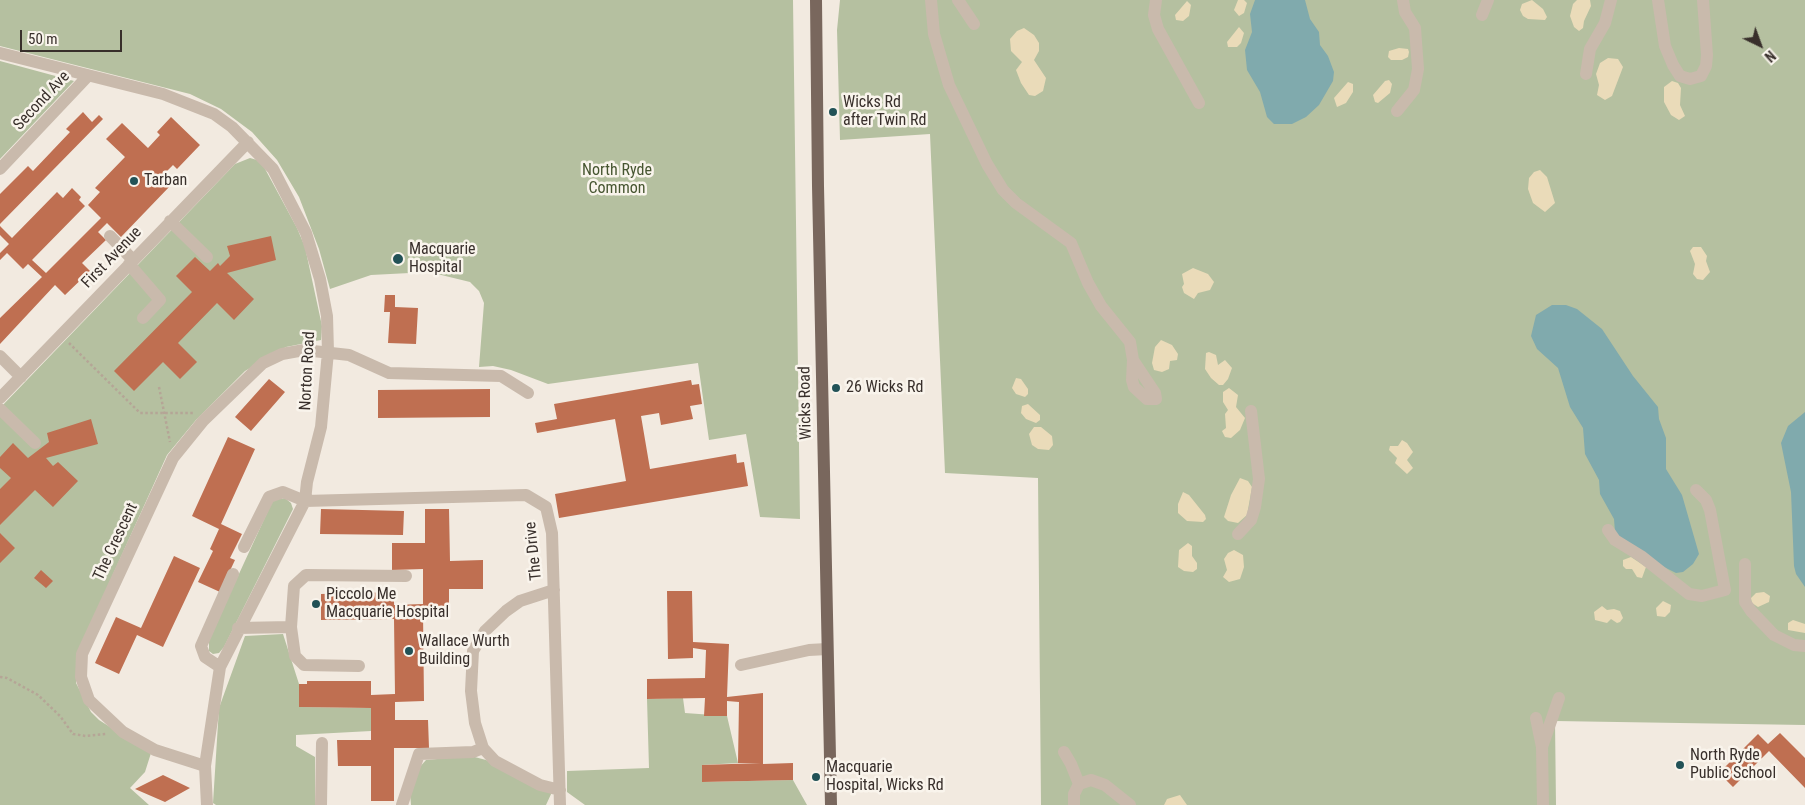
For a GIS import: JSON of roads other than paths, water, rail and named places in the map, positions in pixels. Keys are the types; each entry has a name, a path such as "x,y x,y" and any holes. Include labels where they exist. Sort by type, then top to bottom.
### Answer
{"main road":[{"name":"Wicks Road","path":"816,0 831,805"}],"lane":[{"path":"931,0 934,34 949,85 987,164 1003,190 1016,203 1072,243 1085,277 1101,306 1130,342 1133,360"},
{"path":"958,0 974,24"},
{"path":"1156,0 1154,15 1158,29 1199,103"},
{"path":"1396,111 1414,90 1418,70 1415,28 1405,12 1403,0"},
{"path":"1482,15 1488,0"},
{"path":"1586,74 1590,49 1605,23 1611,0"},
{"path":"1658,0 1665,46 1672,65 1680,76 1690,79 1700,76 1706,66 1703,0"},
{"name":"Norton Road","path":"0,53 189,103 214,114 248,142 272,169 306,233 320,279 327,316 328,352 321,427 307,482 305,501 238,628 220,667 205,766 207,805"},
{"name":"Second Ave","path":"0,169 87,77"},
{"name":"First Avenue","path":"0,398 248,142"},
{"path":"170,221 207,256"},
{"path":"110,236 160,300 143,318"},
{"name":"The Crescent","path":"205,766 155,750 123,732 89,700 81,677 82,654 173,458 211,412 254,369 272,358 304,350 349,355 389,373 501,376 528,393"},
{"path":"0,356 20,377"},
{"path":"0,409 35,443"},
{"path":"1238,534 1251,520 1259,479 1251,411"},
{"path":"1608,530 1615,540 1663,572 1689,594 1702,596 1725,590 1710,510 1706,500 1696,490"},
{"path":"244,547 269,497 284,492 305,501"},
{"name":"The Drive","path":"305,501 526,495 546,507 552,533 560,805"},
{"path":"1745,564 1744,588 1747,606 1774,635 1794,645 1805,646"},
{"path":"220,667 205,657 201,646 233,574"},
{"path":"359,666 304,666 295,656 291,627 294,586 306,575 406,576"},
{"path":"554,590 520,601 506,611 485,631 473,651 471,691 475,723 483,748 495,761 540,785 560,790"},
{"path":"238,628 291,627"},
{"path":"741,665 809,650 827,649"},
{"path":"1542,748 1559,698"},
{"path":"1536,718 1542,748 1543,805"},
{"path":"321,805 322,743"},
{"path":"402,805 419,754 473,752 483,748"},
{"path":"1064,752 1079,784"},
{"path":"1074,805 1074,794 1079,784 1091,780 1097,782 1130,805"}],"water":[{"path":"1255,0 1305,0 1310,19 1319,32 1320,45 1328,56 1334,72 1333,81 1319,105 1306,117 1292,124 1274,124 1267,117 1260,92 1247,70 1245,50 1252,32 1250,14"},
{"path":"1552,305 1566,305 1577,309 1602,329 1633,376 1658,407 1659,419 1666,438 1666,469 1682,495 1699,554 1693,564 1683,572 1676,573 1660,565 1626,542 1615,532 1614,519 1600,494 1599,480 1585,454 1583,428 1570,407 1558,368 1537,349 1531,336 1536,315"},
{"path":"1805,412 1805,587 1796,574 1794,566 1791,492 1781,443 1788,426"}],"place":[{"name":"Wicks Rd after Twin Rd","path":"833,112"},
{"name":"Tarban","path":"134,181"},
{"name":"Macquarie Hospital","path":"398,259"},
{"name":"26 Wicks Rd","path":"836,388"},
{"name":"Piccolo Me Macquarie Hospital","path":"316,604"},
{"name":"Wallace Wurth Building","path":"409,651"},
{"name":"North Ryde Public School","path":"1680,765"},
{"name":"Macquarie Hospital, Wicks Rd","path":"816,777"}],"park label":[{"name":"North Ryde Common","path":"617,180"}]}
